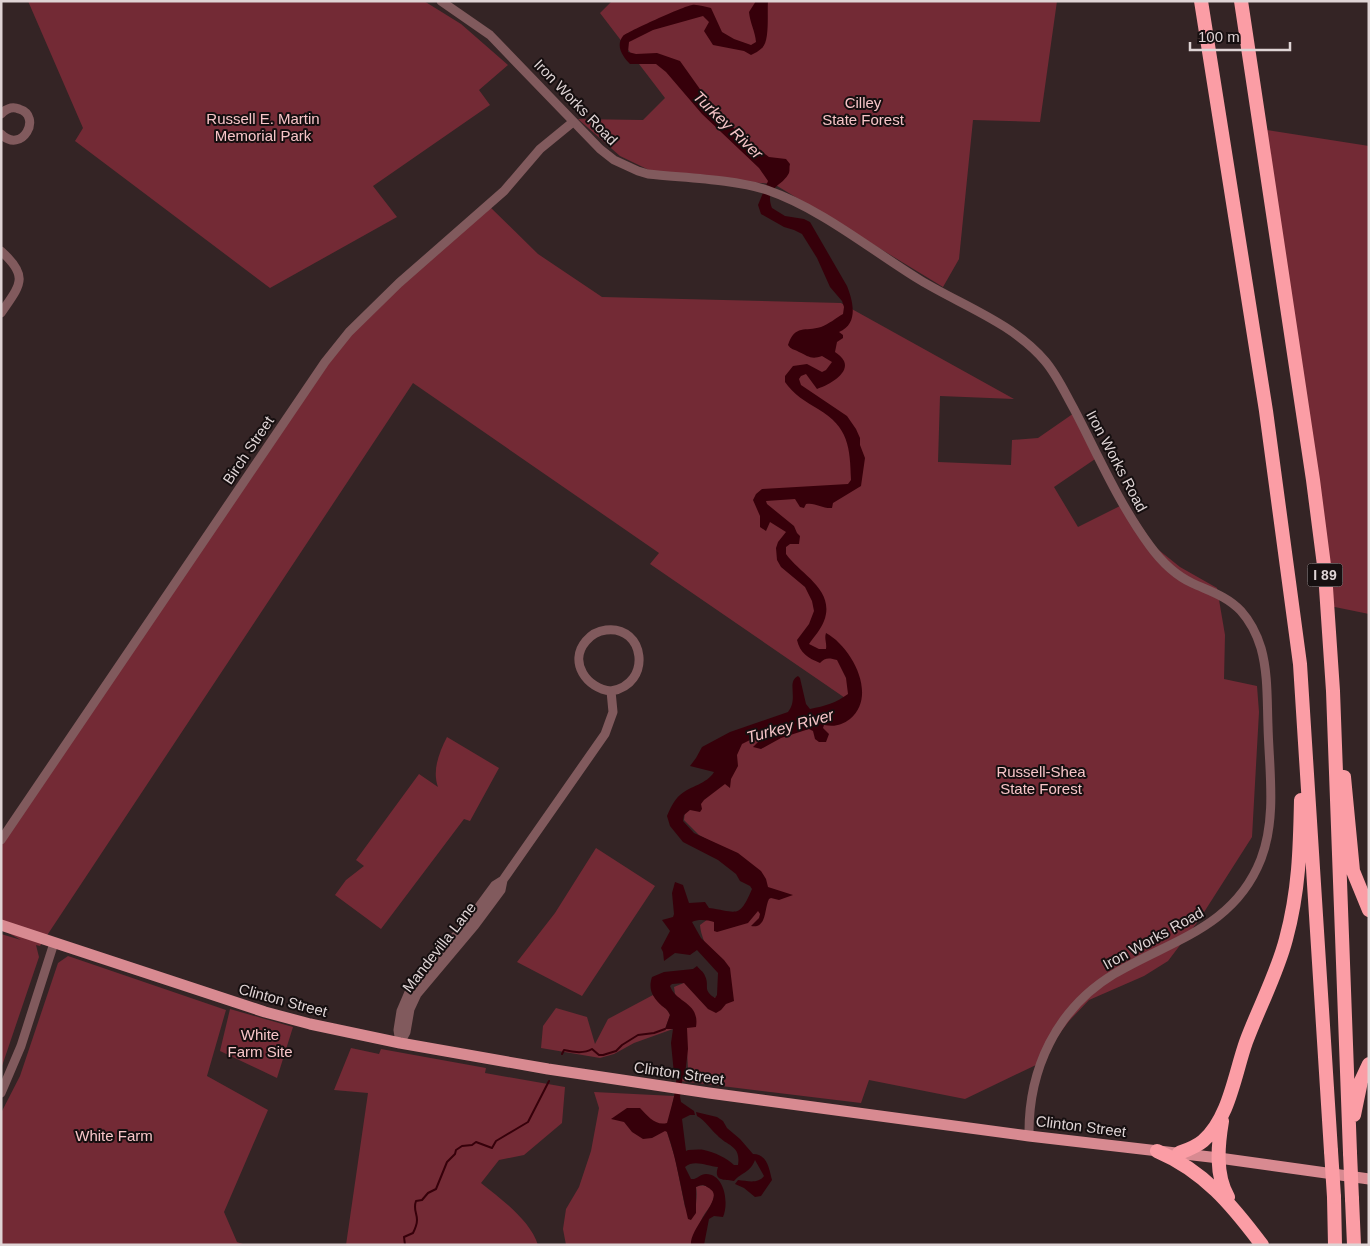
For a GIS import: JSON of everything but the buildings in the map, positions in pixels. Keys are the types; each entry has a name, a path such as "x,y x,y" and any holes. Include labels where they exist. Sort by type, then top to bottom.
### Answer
{"highway":[{"name":"I 89","path":"1201,1 1266,411 1300,664 1334,1197 1335,1245"},
{"name":"I 89","path":"1241,1 1313,480 1325,573 1332,691 1354,1245"},
{"path":"1262,1245 1226,1194 1222,1182 1219,1140 1225,1108 1246,1042 1276,970 1286,940 1298,880 1300,856 1300,664"},
{"path":"1332,691 1347,801 1353,870 1369,910"},
{"path":"1350,1135 1361,1081 1369,1064"},
{"path":"1179,1154 1194,1147 1207,1137 1218,1123 1225,1108"},
{"path":"1157,1151 1171,1157 1209,1183 1236,1210"}],"main road":[{"name":"Clinton Street","path":"1,925 265,1012 310,1024 400,1043 548,1070 686,1090 1369,1179"}],"street":[{"name":"Iron Works Road","path":"441,1 490,35 607,155 648,174 735,183 778,194 831,223 924,282 1003,326 1028,344 1045,361 1058,380 1111,483 1152,549 1180,576 1228,600 1240,610 1254,630 1262,651 1266,674 1270,806 1267,837 1260,860 1250,881 1226,911 1207,926 1187,938 1110,976 1092,990 1070,1012 1056,1030 1037,1072 1029,1110 1029,1136"},
{"path":"1,114 7,109 17,108 26,114 30,124 27,134 18,139 8,139 1,134"},
{"name":"Birch Street","path":"1,840 325,362 349,332 399,284 504,191 540,149 574,122"},
{"path":"1,251 16,266 19,273 18,289 1,313"},
{"path":"609,630 621,632 631,638 637,648 640,659 638,671 632,681 622,688 611,690 599,689 589,683 582,673 579,661 581,649 588,639 597,632 609,630"},
{"name":"Mandevilla Lane","path":"400,1043 398,1030 406,997 410,990 429,972 472,922 495,885 503,880 605,734 613,712 611,690"},
{"path":"1,1093 22,1046 54,943"}],"green space":[{"name":"Russell E. Martin Memorial Park","path":"28,1 424,1 461,24 508,65 479,90 490,105 373,186 397,217 270,288 75,141 83,128"},
{"name":"Cilley State Forest","path":"612,1 1057,1 1040,122 973,120 959,259 943,287 774,184 698,178 649,170 620,156 578,119 643,120 665,98 600,13"},
{"path":"1260,129 1369,146 1369,614 1325,605"},
{"name":"Russell-Shea State Forest","path":"489,206 538,254 602,297 841,303 1014,399 940,396 938,462 1011,465 1012,440 1038,438 1077,411 1101,455 1054,487 1078,527 1126,503 1155,547 1180,567 1217,588 1225,635 1224,679 1257,686 1259,712 1252,837 1199,920 1168,961 1144,976 1089,1000 1069,1021 1036,1065 965,1099 869,1080 861,1103 681,1081 688,1069 685,1012 675,994 674,987 686,982 700,1000 719,997 721,987 717,969 705,943 700,925 708,919 725,923 757,903 744,859 699,835 684,820 685,812 736,745 763,731 848,700 650,564 659,553 413,383 40,946 36,945 39,957 1,1069 1,934 21,940 1,929 1,846 343,342 391,294"},
{"path":"447,737 499,768 470,821 464,819 381,929 335,895 346,880 364,866 356,860 419,774 438,787 436,768 439,755"},
{"path":"596,848 655,886 582,996 517,962 555,913"},
{"name":"White Farm","path":"68,956 226,1010 207,1076 268,1110 224,1212 237,1242 246,1245 1,1245 1,1113 20,1076 58,963"},
{"path":"653,995 670,1015 665,1029 673,1029 600,1058 541,1048 543,1026 556,1008 587,1017 595,1044 608,1019"},
{"name":"White Farm Site","path":"230,1009 293,1027 277,1078 220,1051"},
{"path":"351,1048 379,1054 381,1049 486,1068 485,1073 565,1087 562,1123 524,1155 499,1160 481,1183 522,1219 529,1227 538,1245 346,1245 368,1093 334,1090"},
{"path":"594,1092 674,1096 667,1132 675,1158 685,1207 696,1213 696,1187 702,1185 711,1188 714,1193 712,1203 702,1218 696,1245 566,1245 563,1229 566,1209 579,1187 591,1151 599,1108"}],"water":[{"name":"Turkey River","path":"756,1 768,1 767,33 765,44 751,55 744,51 713,45 704,31 709,22 703,16 653,30 629,42 628,52 636,54 657,53 680,61 707,99 740,135 769,157 786,159 790,164 789,173 772,191 770,201 772,208 785,216 804,219 810,222 847,286 852,305 852,318 850,324 839,332 843,335 843,338 837,342 835,352 844,361 844,370 832,382 817,389 806,374 799,379 801,385 847,416 856,429 865,458 861,486 833,503 832,508 806,504 804,508 800,507 795,499 766,501 767,504 794,526 800,536 799,544 790,544 786,547 786,554 815,583 825,600 824,621 809,644 819,649 826,649 826,633 845,649 858,673 862,685 862,698 858,709 850,719 838,725 824,725 823,728 829,734 826,742 819,742 815,739 813,731 809,729 781,738 761,749 753,747 762,738 761,736 742,744 737,755 738,766 731,779 730,788 725,784 704,800 701,804 702,809 700,812 690,810 684,815 683,821 694,833 738,853 761,871 768,887 793,895 779,900 769,899 764,917 760,924 756,926 751,926 759,918 760,914 758,911 748,923 717,932 714,931 714,922 697,920 692,922 701,938 730,968 734,1001 726,1004 716,1013 708,1009 684,983 672,984 670,986 673,992 691,1008 696,1019 696,1027 687,1028 688,1049 680,1097 681,1102 694,1111 695,1115 682,1119 686,1151 708,1151 734,1165 738,1165 736,1150 714,1133 697,1116 696,1112 717,1117 723,1121 727,1128 753,1154 764,1159 772,1180 761,1196 755,1197 744,1188 735,1184 738,1180 756,1181 762,1179 764,1176 755,1160 748,1170 734,1181 718,1177 718,1167 692,1163 685,1167 691,1179 706,1174 718,1179 724,1191 726,1205 723,1217 714,1216 709,1219 704,1245 691,1245 694,1232 712,1202 714,1197 713,1191 704,1185 696,1187 696,1213 691,1220 688,1219 667,1132 665,1131 652,1138 643,1139 632,1132 624,1122 611,1119 627,1108 640,1108 655,1122 667,1123 674,1097 677,1075 674,1074 671,1043 673,1029 665,1029 670,1015 652,993 650,985 652,977 664,972 693,969 697,966 706,979 709,993 715,998 717,995 718,973 697,950 690,955 675,953 664,961 661,948 670,931 662,920 673,917 672,893 675,882 683,885 689,903 705,902 709,908 732,912 744,905 752,889 740,881 736,874 718,860 683,842 670,826 667,816 676,799 684,792 703,782 714,772 690,766 702,747 730,732 788,712 793,702 793,682 798,676 806,704 810,709 830,704 848,694 846,678 837,660 828,658 820,663 808,657 800,648 797,640 809,624 814,611 812,601 805,587 781,567 777,560 776,548 786,532 770,522 766,531 760,527 760,516 753,500 762,489 848,484 851,480 850,458 846,439 842,431 828,416 800,397 785,382 785,376 793,366 807,364 822,372 826,370 832,362 822,356 812,358 791,349 788,345 797,331 821,327 827,324 843,314 844,307 842,301 830,287 817,258 802,234 784,227 761,214 758,205 768,181 759,168 702,114 666,72 656,64 630,64 623,55 620,44 623,36 656,19 687,6 699,5 711,8 722,32 751,45 756,42 749,12"}],"waterway":[{"path":"562,1054 564,1050 582,1052 592,1049 599,1055 603,1055 616,1051 638,1035 654,1033 665,1029"},
{"path":"405,1245 404,1237 413,1233 417,1222 416,1201 422,1200 428,1193 436,1189 447,1162 455,1154 456,1150 476,1142 492,1148 496,1141 528,1122 549,1081"}]}
